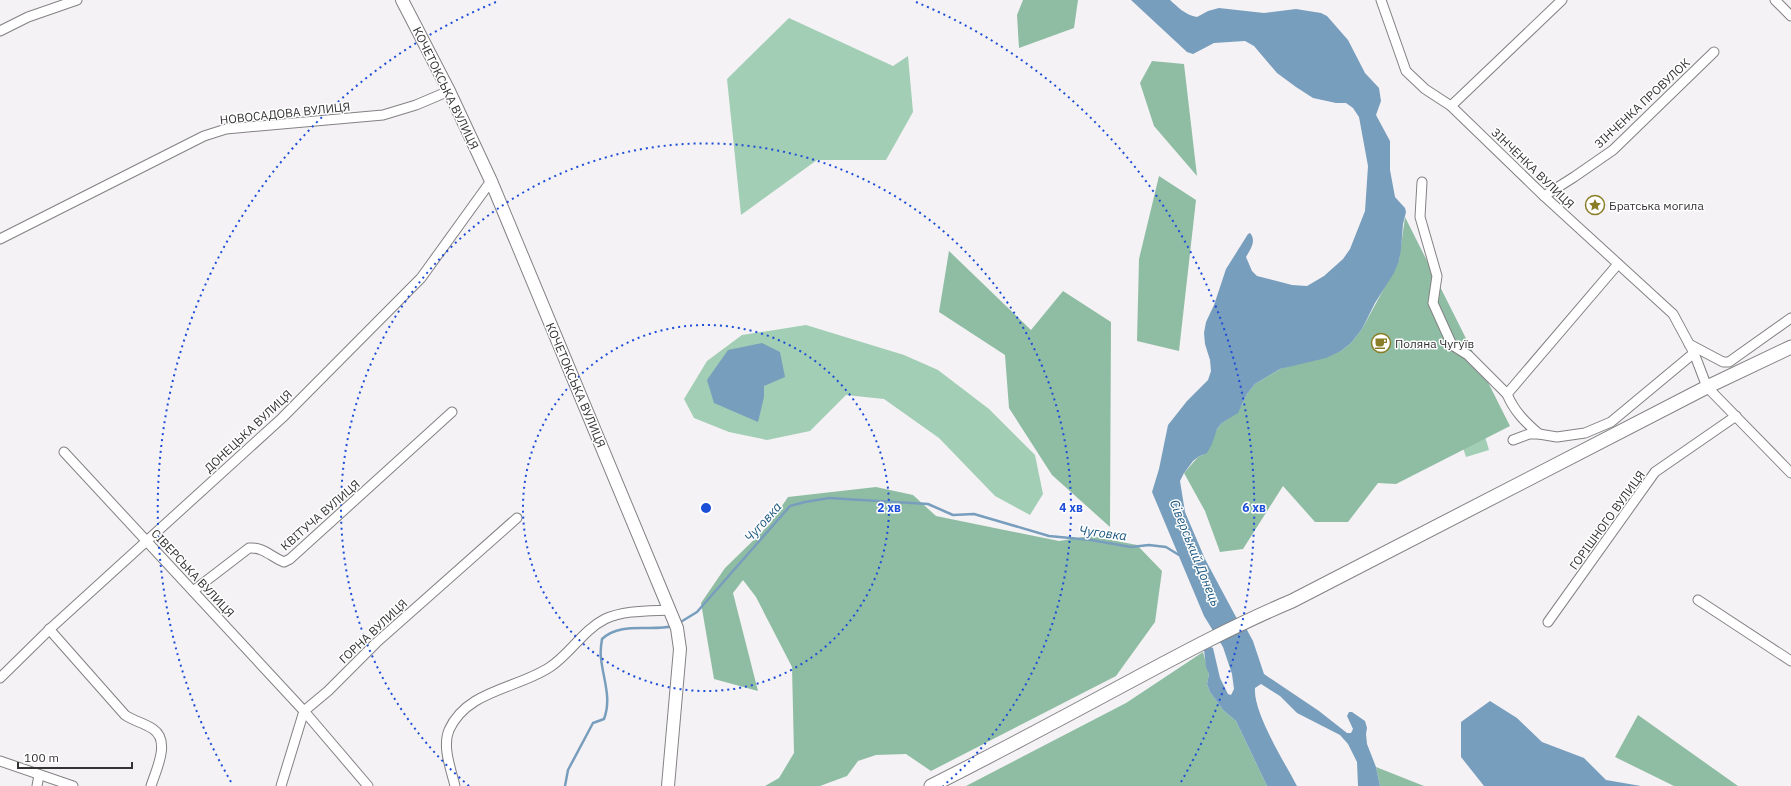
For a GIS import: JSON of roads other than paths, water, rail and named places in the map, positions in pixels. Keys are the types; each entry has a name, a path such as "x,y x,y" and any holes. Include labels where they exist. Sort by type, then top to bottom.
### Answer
{"highway":[{"path":"931,786 1013,745 1202,643 1252,618 1298,598 1707,387 1791,346"}],"main road":[{"name":"КОЧЕТОКСЬКА ВУЛИЦЯ","path":"402,0 449,91 491,181 674,620 680,649 668,786"}],"street":[{"path":"0,31 28,17 77,0"},
{"name":"ЗІНЧЕНКА ВУЛИЦЯ","path":"1381,0 1406,71 1425,89 1451,106 1544,196 1673,314 1694,353 1707,387"},
{"path":"1451,106 1562,0"},
{"path":"1775,0 1791,16"},
{"name":"ЗІНЧЕНКА ПРОВУЛОК","path":"1544,196 1613,150 1714,52"},
{"name":"НОВОСАДОВА ВУЛИЦЯ","path":"0,239 204,136 226,129 383,115 416,105 449,91"},
{"name":"ДОНЕЦЬКА ВУЛИЦЯ","path":"0,678 49,629 282,418 421,278 491,181"},
{"path":"1422,182 1420,217 1437,276 1433,303 1452,345 1468,355 1507,394 1512,406 1539,434"},
{"path":"1507,394 1618,264"},
{"path":"1689,344 1723,362 1730,362 1791,318"},
{"path":"1513,440 1529,434 1557,437 1585,433 1611,422 1694,353"},
{"path":"1707,387 1791,473"},
{"name":"КВІТУЧА ВУЛИЦЯ","path":"193,591 249,548 258,548 284,562 290,559 452,412"},
{"name":"ГОРІШНОГО ВУЛИЦЯ","path":"1548,622 1655,472 1736,416"},
{"name":"СІВЕРСЬКА ВУЛИЦЯ","path":"64,452 304,711 368,786"},
{"name":"ГОРНА ВУЛИЦЯ","path":"304,711 328,691 382,638 517,518"},
{"path":"1698,600 1791,661"},
{"path":"455,786 446,744 449,731 454,720 464,709 485,696 531,678 549,668 570,651 590,630 604,620 618,615 674,620"},
{"path":"49,629 125,715 132,720 151,728 159,734 162,747 151,786"},
{"path":"281,786 304,711"},
{"path":"0,761 73,786"},
{"path":"37,786 40,775"}],"water":[{"name":"Сіверський Донець","path":"1131,0 1170,0 1185,13 1197,17 1208,11 1219,8 1264,13 1296,9 1321,13 1327,16 1348,40 1365,73 1379,88 1381,101 1376,115 1390,141 1390,170 1395,197 1405,208 1406,212 1403,224 1399,261 1394,273 1375,303 1362,329 1351,343 1341,351 1326,358 1280,369 1255,384 1247,394 1238,413 1222,423 1217,429 1207,453 1193,461 1180,481 1185,512 1205,559 1236,617 1247,630 1253,641 1264,674 1319,711 1347,733 1351,733 1353,729 1347,716 1349,712 1352,712 1365,721 1367,728 1367,744 1376,767 1380,786 1358,786 1357,762 1348,744 1340,735 1297,713 1280,696 1261,684 1255,688 1259,711 1271,738 1297,786 1267,786 1236,721 1223,710 1210,692 1207,684 1209,674 1206,667 1204,650 1211,647 1213,648 1220,678 1228,694 1231,695 1234,689 1232,674 1223,647 1204,616 1152,492 1159,469 1168,425 1187,401 1208,380 1211,371 1210,360 1205,344 1204,333 1206,322 1214,305 1226,269 1248,234 1250,233 1252,236 1253,242 1246,257 1252,271 1257,276 1292,285 1307,286 1324,276 1343,259 1350,249 1365,211 1368,166 1359,117 1353,108 1346,103 1336,103 1313,98 1296,87 1277,73 1254,46 1245,41 1214,43 1193,54 1187,52"},
{"path":"762,343 780,352 785,377 764,386 764,397 758,422 714,403 707,380 728,350"},
{"path":"1490,701 1517,718 1542,742 1584,758 1606,780 1641,786 1484,786 1461,757 1461,722"}],"waterway":[{"name":"Чуговка","path":"679,623 697,612 790,506 829,498 928,504 953,515 974,514 1049,536 1091,540 1131,547 1149,545 1166,547 1179,555"},
{"name":"Чуговка","path":"565,786 568,770 593,723 604,719 607,696 601,655 602,639 618,630 636,628 664,628 673,626"}],"place":[{"name":"Братська могила","path":"1595,205"},
{"name":"Поляна Чугуїв","path":"1381,343"}]}
